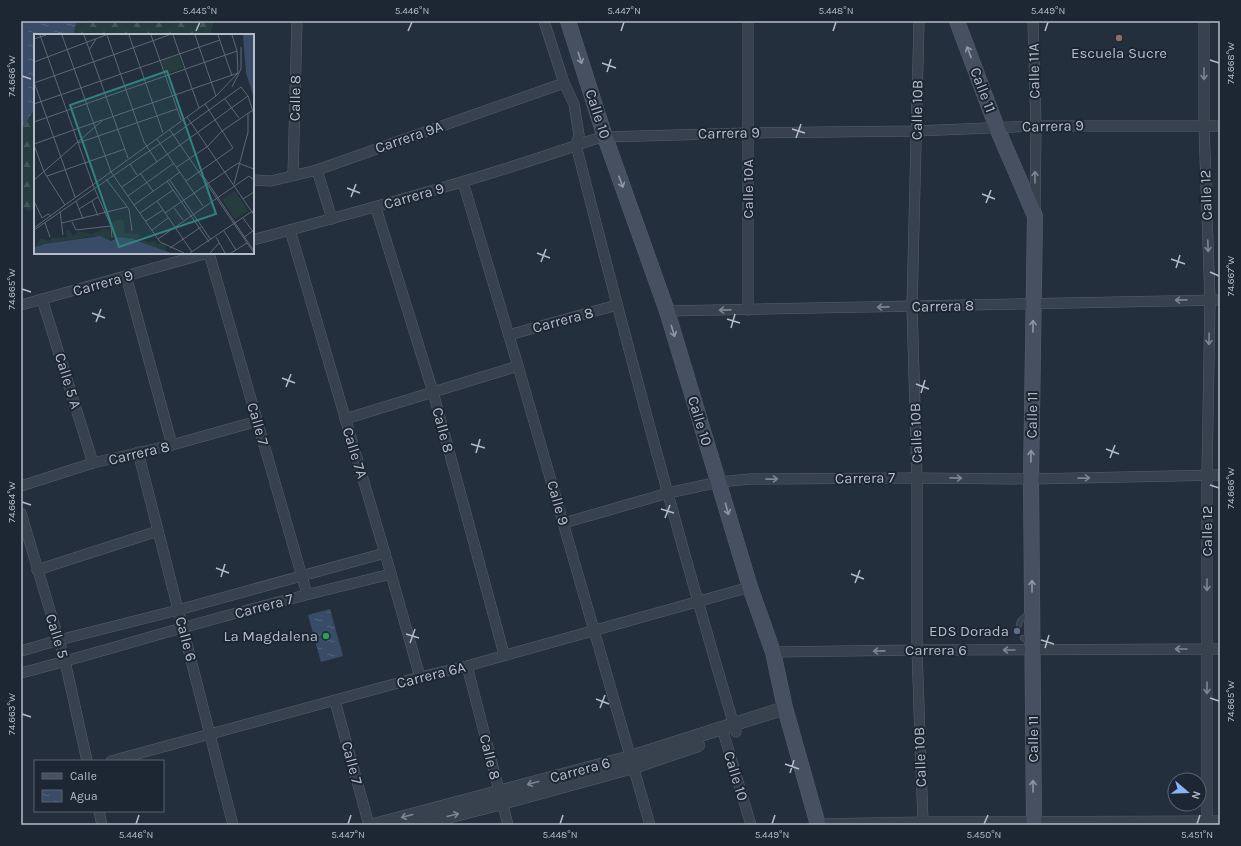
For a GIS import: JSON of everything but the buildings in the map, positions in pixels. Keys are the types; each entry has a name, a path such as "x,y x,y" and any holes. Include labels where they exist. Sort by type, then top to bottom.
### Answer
{"main road":[{"name":"Calle 10","path":"568,21 605,137 666,311 750,587 773,652 786,713 818,824"},
{"name":"Calle 11","path":"957,21 997,128 1035,216 1031,479 1032,609 1029,644 1034,823"}],"street":[{"name":"Calle 8","path":"293,175 297,21"},
{"name":"Calle 10","path":"544,21 564,83 574,104 580,135 576,145 617,305 698,602 751,825"},
{"name":"Calle 10A","path":"748,21 748,310"},
{"name":"Calle 10B","path":"919,21 912,306 917,478 917,650 923,822"},
{"name":"Calle 11A","path":"1033,21 1036,126 1035,216"},
{"name":"Calle 12","path":"1204,21 1204,126 1215,300 1207,476 1207,823"},
{"name":"Carrera 9A","path":"254,180 271,180 317,170 564,83"},
{"name":"Carrera 9","path":"254,240 376,208 605,137 748,133 916,131 1036,126 1220,126"},
{"path":"317,170 332,219"},
{"name":"Calle 9","path":"463,182 564,523 650,825"},
{"name":"Calle 8","path":"376,208 433,392 504,654"},
{"name":"Calle 7A","path":"290,230 420,677"},
{"name":"Carrera 9","path":"21,305 205,254"},
{"name":"Calle 7","path":"209,254 307,594"},
{"path":"126,276 172,445"},
{"name":"Calle 5 A","path":"42,299 93,463"},
{"name":"Carrera 8","path":"666,311 1215,300"},
{"name":"Carrera 8","path":"509,335 617,305"},
{"path":"345,419 518,366"},
{"name":"Carrera 8","path":"21,486 93,463 172,445 258,421"},
{"name":"Calle 6","path":"138,452 233,825"},
{"name":"Carrera 7","path":"564,523 668,493 719,482 750,479 1031,479 1220,475"},
{"name":"Calle 5","path":"21,513 65,661 87,760"},
{"path":"37,570 158,531"},
{"name":"Carrera 7","path":"21,651 58,640 178,610 385,553"},
{"name":"Carrera 7","path":"21,673 183,627 307,594 391,574"},
{"name":"Carrera 6A","path":"115,760 420,677 467,666 504,654 750,587"},
{"name":"Carrera 6","path":"773,652 917,650 1029,644 1220,649"},
{"name":"Calle 8","path":"467,666 508,825"},
{"name":"Calle 7","path":"335,701 369,825"},
{"name":"Carrera 6","path":"374,825 501,797 632,762 786,713"},
{"name":"Carrera 6","path":"415,825 501,797"},
{"path":"99,812 102,825"},
{"path":"818,824 923,822 1207,823 1220,821"}],"lane":[{"path":"1019,625 1023,617 1032,609"}],"green space":[{"path":"77,21 214,21 210,34 73,34"},
{"path":"34,110 34,206 30,212 21,205 21,131"}],"water":[{"path":"21,21 77,21 73,34 34,34 34,110 21,131"},
{"name":"La Magdalena","path":"330,609 343,656 321,662 308,615"}],"place":[{"name":"Escuela Sucre","path":"1119,38"},
{"name":"EDS Dorada","path":"1017,631"},
{"name":"La Magdalena","path":"326,636"}]}
